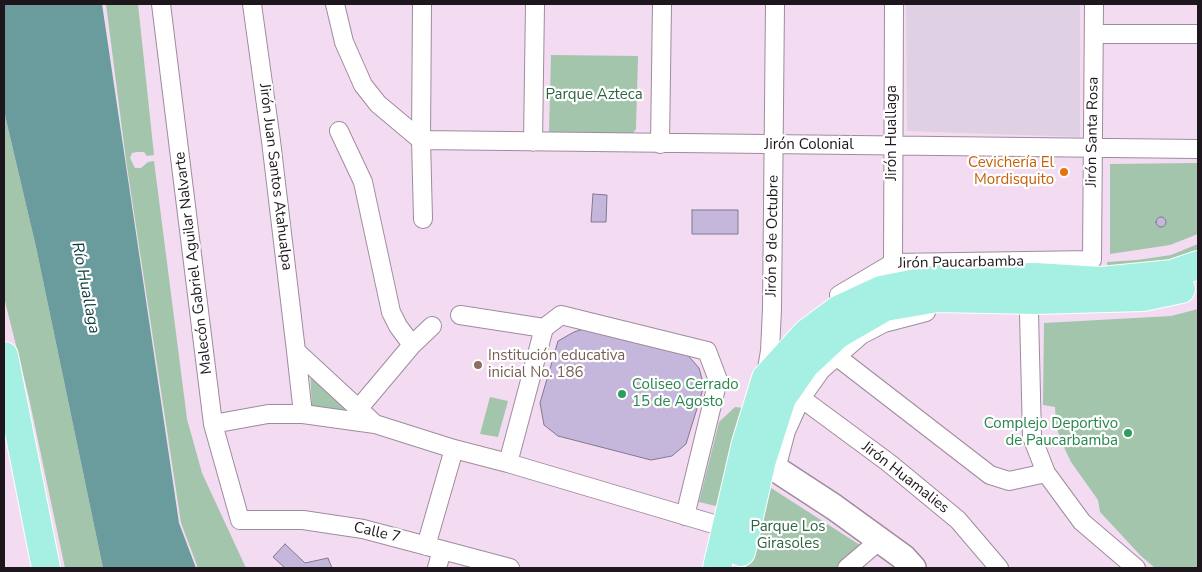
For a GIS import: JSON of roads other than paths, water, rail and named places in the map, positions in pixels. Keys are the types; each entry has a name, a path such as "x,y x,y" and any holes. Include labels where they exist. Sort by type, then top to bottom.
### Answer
{"main road":[{"path":"737,568 760,461 766,378 807,333 838,310 881,290 937,280 1035,277 1101,281 1172,274 1196,279"},
{"path":"717,568 727,528 760,461 782,398 805,366 838,334 885,307 938,298 1036,300 1143,297 1196,279"},
{"path":"4,356 11,418 46,568"},
{"path":"760,461 880,540 903,557 913,568"}],"street":[{"name":"Malecón Gabriel Aguilar Nalvarte","path":"161,4 213,424 240,520"},
{"name":"Jirón Juan Santos Atahualpa","path":"252,4 271,141 303,414"},
{"path":"335,4 344,42 362,85 378,104 420,140"},
{"path":"422,4 420,140 423,219"},
{"path":"533,142 535,4"},
{"path":"660,144 662,4"},
{"name":"Jirón 9 de Octubre","path":"766,378 771,340 775,4"},
{"name":"Jirón Huallaga","path":"892,263 894,4"},
{"name":"Jirón Santa Rosa","path":"1092,260 1094,4"},
{"path":"1094,34 1198,34"},
{"path":"339,131 363,182 391,312 412,345"},
{"name":"Jirón Colonial","path":"420,140 1198,149"},
{"name":"Jirón Paucarbamba","path":"839,295 892,263 1092,260"},
{"path":"760,461 786,431 801,398 821,370 861,335 884,323 931,311 1029,313 1121,309 1168,301 1196,279"},
{"path":"1029,313 1032,438 1046,473 1082,522 1136,568"},
{"path":"460,315 544,328"},
{"path":"508,463 544,328 562,315 707,351 718,380 685,516"},
{"path":"359,408 412,345 432,326"},
{"path":"296,351 376,424"},
{"path":"836,356 990,475 1009,481 1046,473"},
{"name":"Jirón Huamalies","path":"801,398 889,463 958,520 998,568"},
{"path":"213,424 268,414 303,414 376,424 454,449 508,463 727,528"},
{"path":"437,568 434,548 454,449"},
{"name":"Calle 7","path":"240,520 303,520 363,529 510,568"},
{"path":"847,568 880,540"}],"water":[{"name":"Río Huallaga","path":"4,4 102,4 179,523 196,568 103,568 36,247 4,111"}],"place":[{"name":"Cevichería El Mordisquito","path":"1064,172"},
{"name":"Institución educativa inicial No. 186","path":"478,365"},
{"name":"Coliseo Cerrado 15 de Agosto","path":"622,394"},
{"name":"Complejo Deportivo de Paucarbamba","path":"1128,433"}],"park label":[{"name":"Parque Azteca","path":"594,95"},
{"name":"Parque Los Girasoles","path":"788,536"}]}
